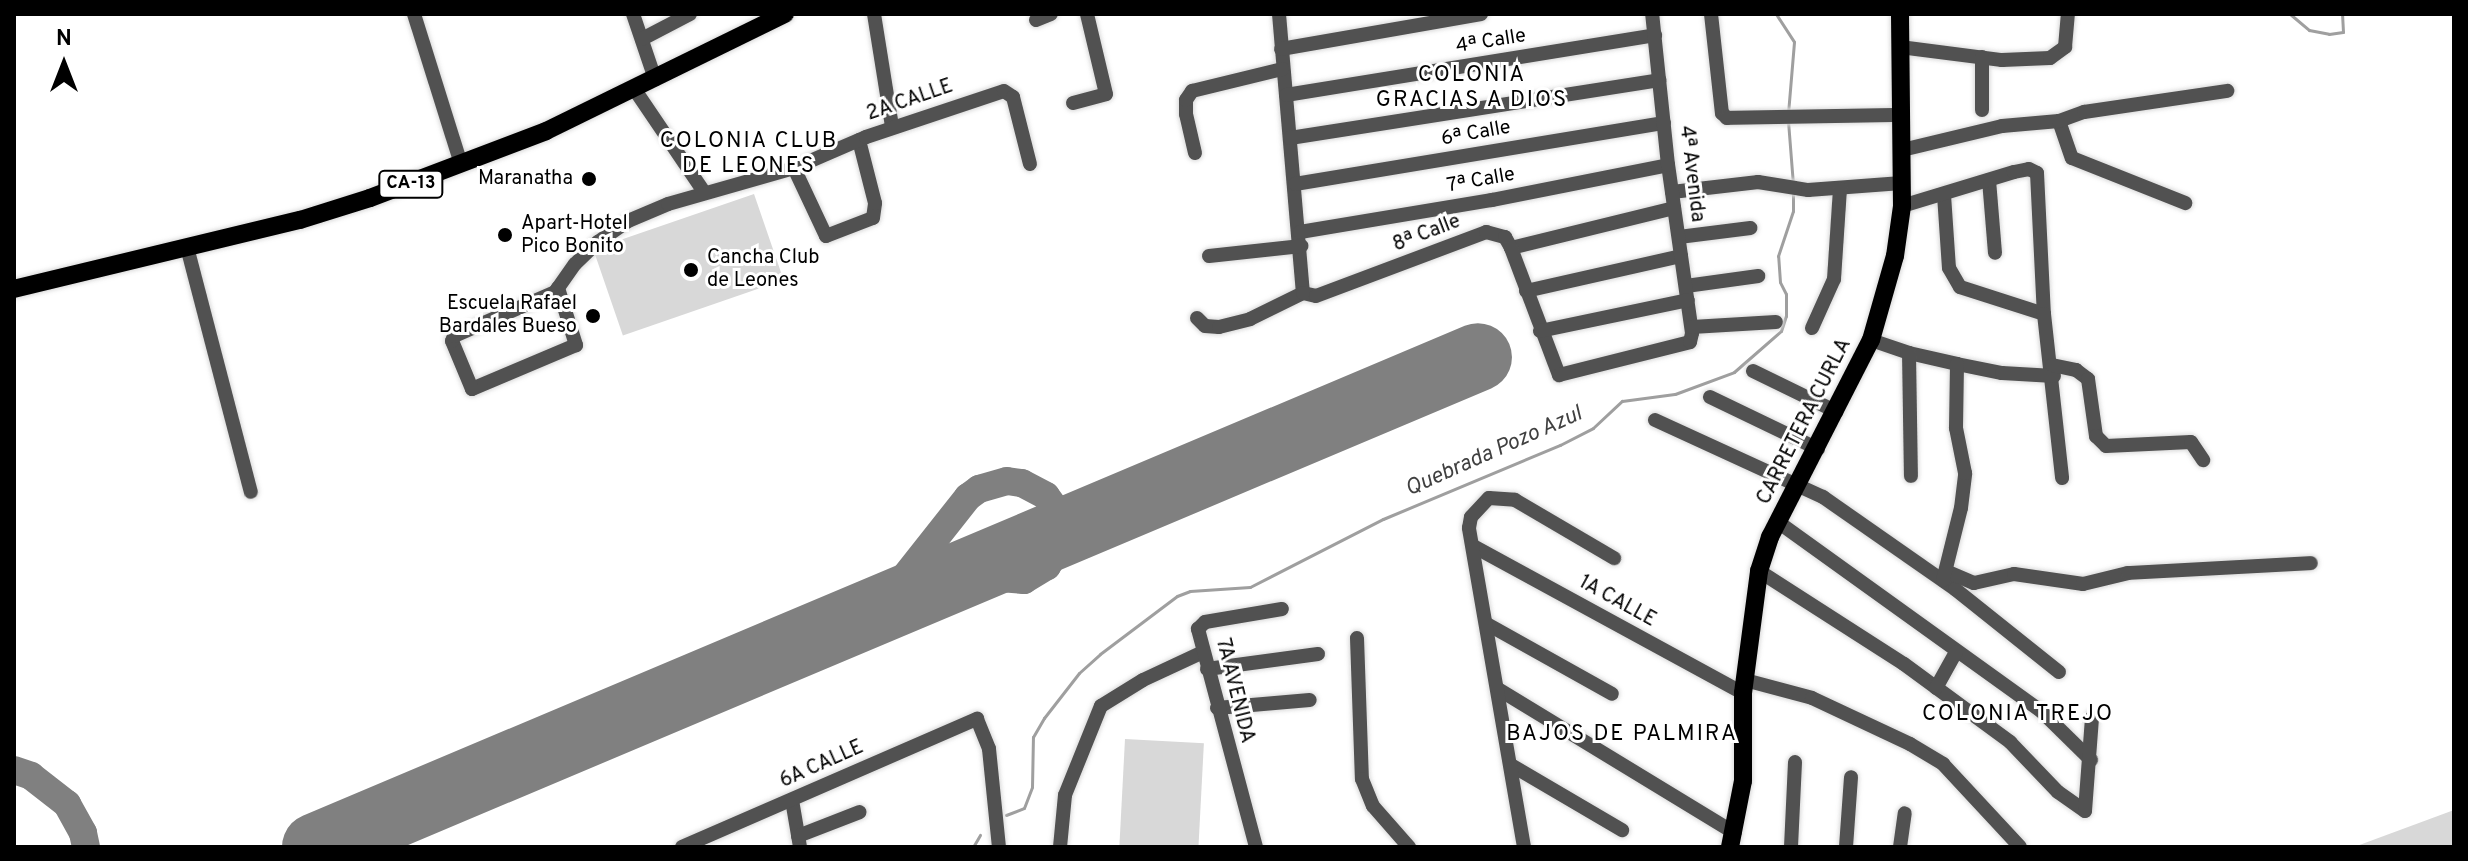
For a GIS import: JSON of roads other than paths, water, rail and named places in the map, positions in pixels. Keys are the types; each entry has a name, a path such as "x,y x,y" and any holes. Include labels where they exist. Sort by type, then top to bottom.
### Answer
{"main road":[{"name":"CA-13","path":"14,289 300,220 461,164 546,131 635,90 785,14"},
{"name":"CARRETERA CURLA","path":"1733,840 1743,781 1744,687 1759,571 1778,522 1837,412 1871,340 1895,256 1902,206 1900,14"}],"street":[{"path":"414,14 461,164"},
{"path":"633,14 655,79"},
{"path":"642,39 690,14"},
{"path":"874,14 892,127"},
{"path":"1036,20 1051,14"},
{"path":"1073,103 1106,94 1087,14"},
{"path":"1279,14 1303,293"},
{"path":"1281,49 1481,14"},
{"name":"4ª Avenida","path":"1652,14 1668,165 1692,333"},
{"path":"1711,14 1722,113 1727,118 1901,115"},
{"path":"1900,47 2039,60 2059,54 2067,39 2068,14"},
{"name":"4ª Calle","path":"1286,95 1655,35"},
{"path":"1982,57 1982,110"},
{"path":"1195,153 1186,114 1186,100 1192,91 1282,69"},
{"path":"1290,138 1659,80"},
{"path":"635,90 704,192"},
{"name":"2A CALLE","path":"558,288 578,342 574,347 475,388 470,386 452,341 454,336 555,292 558,288 598,242 628,221 704,192 794,168 892,127 1004,91 1013,97 1030,164"},
{"path":"1902,150 2002,126 2059,121 2084,112 2227,91"},
{"path":"2059,121 2072,158 2185,203"},
{"name":"6ª Calle","path":"1295,184 1664,123"},
{"path":"794,168 823,234 829,236 873,218 875,214 859,140"},
{"name":"7ª Calle","path":"1209,256 1668,165"},
{"path":"1902,206 2029,169 2037,173 2044,314 2053,370 2062,478"},
{"path":"1989,180 1995,253"},
{"path":"1672,192 1758,182 1793,188 1840,189 1902,183"},
{"path":"1812,328 1834,279 1840,189"},
{"path":"1944,195 1949,268 1960,287 2044,314"},
{"path":"1674,208 1511,248 1540,331 1562,376 1687,344 1692,333 1776,322"},
{"path":"1679,237 1750,228"},
{"name":"8ª Calle","path":"1197,318 1205,326 1219,327 1250,319 1303,293 1316,296 1486,232 1505,237 1511,248"},
{"path":"187,247 251,492"},
{"path":"1526,291 1681,256"},
{"path":"1540,331 1758,276"},
{"path":"1871,340 1909,353 2002,373 2076,370 2088,379 2096,436 2101,442 2121,447 2192,442 2203,460"},
{"path":"1909,353 1911,476"},
{"path":"1945,577 1965,473 1956,428 1957,364"},
{"path":"1753,371 1837,412"},
{"path":"1710,397 1818,449"},
{"path":"1655,420 1799,484 1945,577 2059,672"},
{"path":"1526,846 1469,528 1474,510 1489,498 1502,496 1527,506 1614,558"},
{"path":"1778,522 2041,711 2091,760"},
{"name":"1A CALLE","path":"1473,546 1744,687 1812,698 1910,744 1943,764 2020,847"},
{"path":"1945,577 1974,583 2014,574 2083,584 2128,573 2311,563"},
{"path":"1759,571 1936,688 2010,742 2058,792 2085,811 2092,717"},
{"name":"7A AVENIDA","path":"1256,847 1198,629 1205,622 1282,609"},
{"path":"1487,624 1612,694"},
{"path":"1357,638 1362,779 1373,806 1409,847"},
{"path":"1060,847 1065,795 1101,706 1143,680 1203,652"},
{"path":"1936,688 1956,652"},
{"path":"1207,669 1318,654"},
{"path":"1498,689 1733,840"},
{"path":"1217,708 1310,700"},
{"name":"6A CALLE","path":"682,847 977,719 989,749 999,847"},
{"path":"1791,847 1795,762"},
{"path":"1511,765 1622,830"},
{"path":"1846,847 1851,777"},
{"path":"792,800 799,841 860,812"},
{"path":"1900,847 1905,813"}],"waterway":[{"name":"Quebrada Pozo Azul","path":"1776,14 1794,42 1788,113"},
{"path":"2290,14 2309,30 2329,34 2343,32 2342,14"},
{"name":"Quebrada Pozo Azul","path":"1788,121 1793,184"},
{"name":"Quebrada Pozo Azul","path":"1006,815 1024,808 1032,787 1033,737 1079,673 1177,596 1190,591 1250,587 1383,519 1560,445 1593,428 1622,401 1675,394 1734,372 1781,331 1786,316 1786,294 1780,282 1778,256 1793,211 1793,191"},
{"name":"Quebrada Pozo Azul","path":"973,847 980,835"}],"place":[{"name":"Maranatha","path":"589,179"},
{"name":"Apart-Hotel Pico Bonito","path":"505,235"},
{"name":"Cancha Club de Leones","path":"691,270"},
{"name":"Escuela Rafael Bardales Bueso","path":"593,316"}],"district":[{"name":"COLONIA GRACIAS A DIOS","path":"1472,88"},
{"name":"COLONIA CLUB DE LEONES","path":"749,154"},
{"name":"COLONIA TREJO","path":"2018,715"},
{"name":"BAJOS DE PALMIRA","path":"1622,735"}]}
